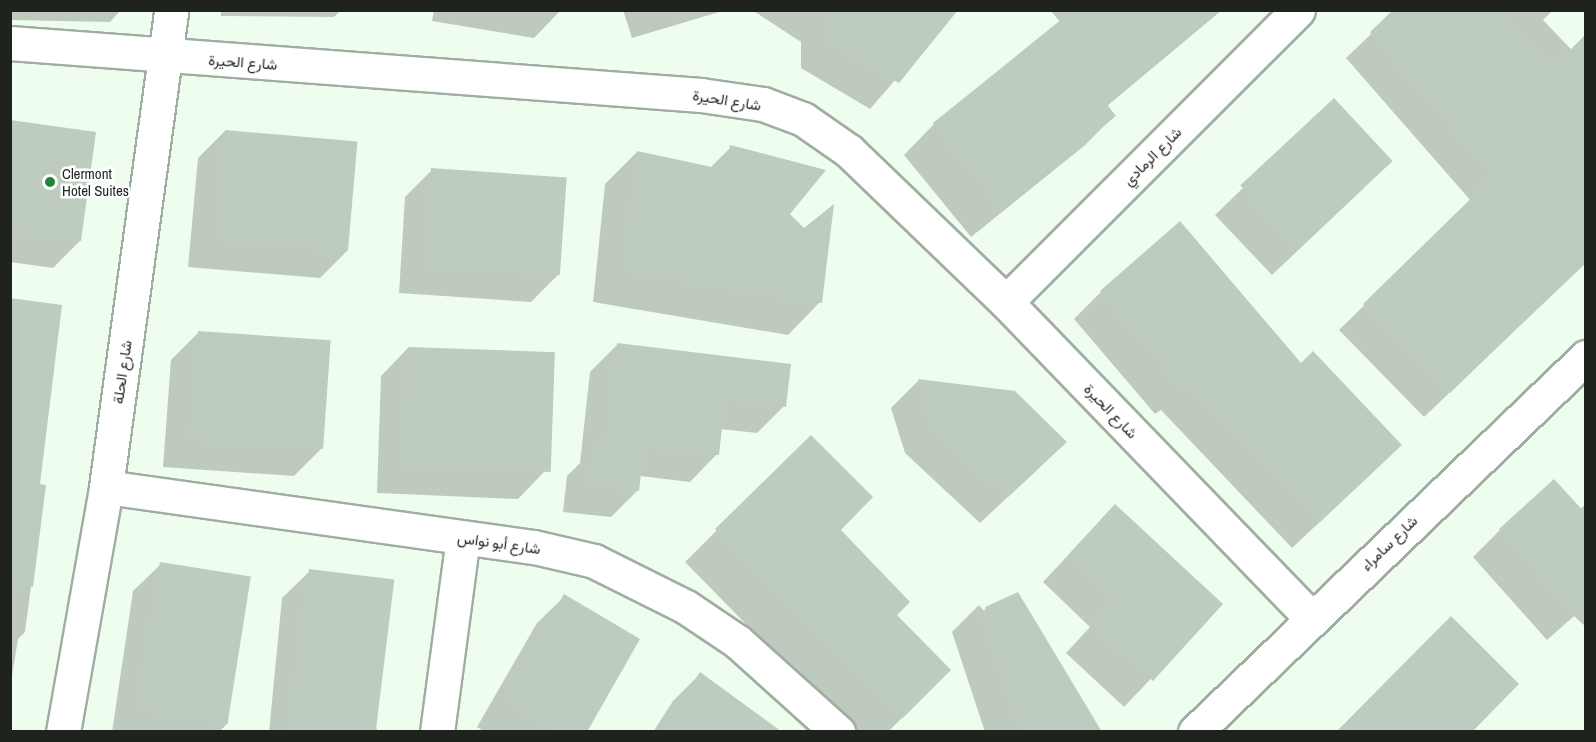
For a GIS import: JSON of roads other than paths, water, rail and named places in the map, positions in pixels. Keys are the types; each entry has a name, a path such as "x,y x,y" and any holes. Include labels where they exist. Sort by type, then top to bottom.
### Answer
{"street":[{"name":"شارع الحلة","path":"63,732 106,487 167,57 171,10"},
{"name":"شارع الرمادي","path":"1006,302 1298,10"},
{"name":"شارع الحيرة","path":"10,43 167,57 470,76 701,95 764,104 803,119 849,151 1006,302 1311,618"},
{"name":"شارع سامراء","path":"1195,732 1311,618 1586,357"},
{"name":"شارع أبو نواس","path":"106,487 534,547 594,561 640,582 738,642 838,732"},
{"path":"437,732 463,538"}],"place":[{"name":"Clermont Hotel Suites","path":"50,182"}]}
